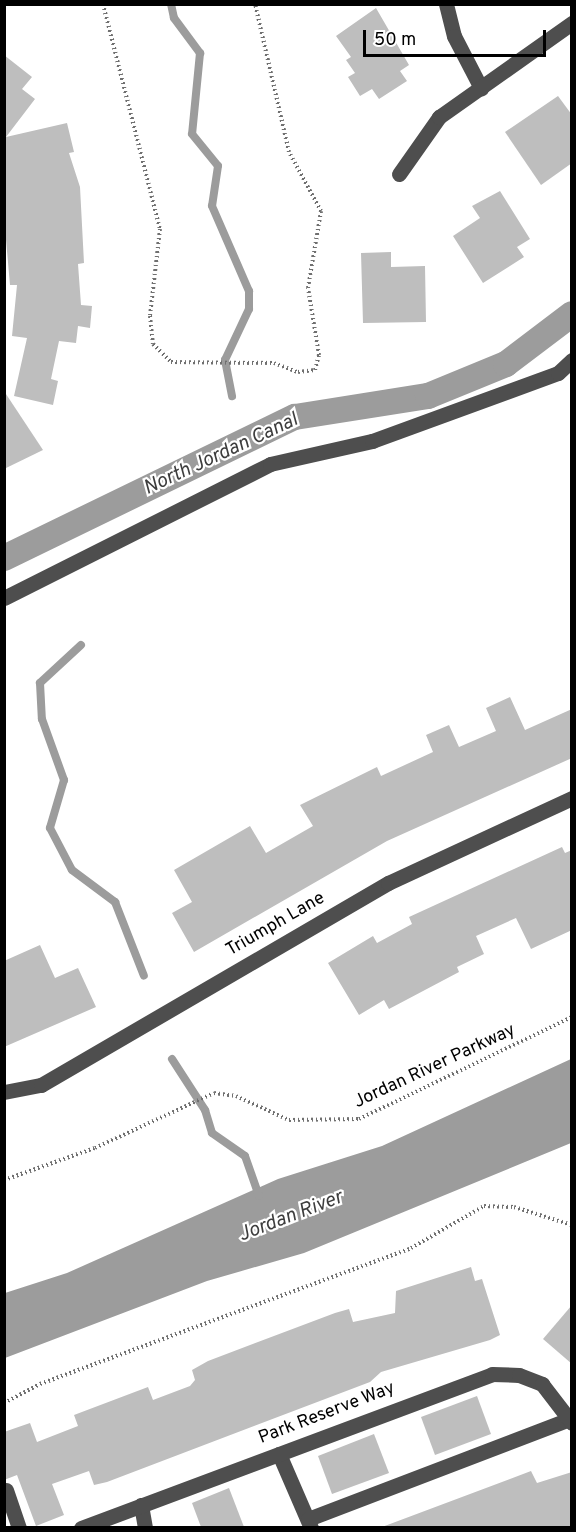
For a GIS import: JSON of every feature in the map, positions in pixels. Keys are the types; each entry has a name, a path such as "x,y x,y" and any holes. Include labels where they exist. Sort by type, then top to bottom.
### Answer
{"street":[{"path":"446,4 454,36 481,88"},
{"path":"399,174 439,117 572,24"},
{"path":"4,598 270,464 372,441 558,373 572,360"},
{"name":"Triumph Lane","path":"4,1092 41,1085 388,883 572,798"},
{"name":"Park Reserve Way","path":"81,1527 492,1374 519,1375 542,1384 571,1421"},
{"path":"279,1454 310,1523 571,1421"},
{"path":"6,1490 19,1527"},
{"path":"141,1505 145,1527"}],"path":[{"path":"103,4 160,229 150,316 153,344 171,362 315,370 319,355 308,288 321,211 289,152 255,4"},
{"name":"Jordan River Parkway","path":"4,1180 95,1148 188,1102 214,1093 236,1096 289,1120 359,1119 572,1017"},
{"path":"4,1403 40,1384 411,1248 484,1206 514,1207 572,1225"}],"water":[{"name":"Jordan River","path":"571,1059 571,1143 304,1253 207,1281 5,1358 5,1293 67,1273 278,1179 382,1146"}],"building":[{"path":"376,8 409,65 400,71 407,81 379,99 372,89 360,96 348,77 355,73 346,60 351,57 336,36"},
{"path":"4,55 32,77 22,89 35,99 6,137 67,123 74,152 69,153 80,187 84,263 78,264 81,305 92,306 90,328 78,326 76,343 59,341 51,379 58,381 53,405 14,396 27,338 12,336 17,285 10,285 4,217"},
{"path":"558,96 572,115 572,163 541,185 505,132"},
{"path":"500,191 530,239 517,247 524,257 483,283 453,236 480,218 472,206"},
{"path":"391,252 391,267 425,266 426,322 363,323 361,253"},
{"path":"4,391 43,450 4,469"},
{"path":"510,697 525,730 572,709 572,758 387,841 194,952 172,913 192,902 174,870 250,826 266,853 313,826 300,805 377,767 381,776 433,752 426,735 449,725 459,747 496,731 486,708"},
{"path":"562,847 565,853 572,850 572,930 531,949 516,918 476,936 484,954 457,967 459,972 389,1009 384,1000 359,1015 328,963 373,936 377,943 412,924 409,917"},
{"path":"40,945 55,978 78,968 96,1007 4,1047 4,961"},
{"path":"471,1267 475,1281 482,1279 500,1335 490,1340 381,1372 370,1382 107,1482 94,1485 89,1471 52,1484 64,1515 36,1526 17,1475 4,1480 4,1432 30,1423 37,1442 78,1426 74,1415 148,1387 153,1400 190,1386 195,1380 192,1370 208,1361 335,1313 349,1309 353,1322 395,1313 396,1291"},
{"path":"572,1305 572,1364 543,1339"},
{"path":"477,1396 491,1434 435,1455 421,1417"},
{"path":"374,1434 389,1473 332,1494 318,1456"},
{"path":"531,1471 537,1483 572,1472 572,1527 382,1527"},
{"path":"229,1488 244,1527 201,1527 192,1503"}],"waterway":[{"path":"171,4 174,18 200,53 192,134 218,166 212,206 249,291 249,309 225,360 232,396"},
{"name":"North Jordan Canal","path":"4,558 295,417 428,396 506,364 572,314"},
{"path":"81,645 40,683 42,719 64,780 50,828 72,870 115,902 144,976"},
{"path":"172,1059 205,1110 212,1133 245,1156 259,1196"}]}
